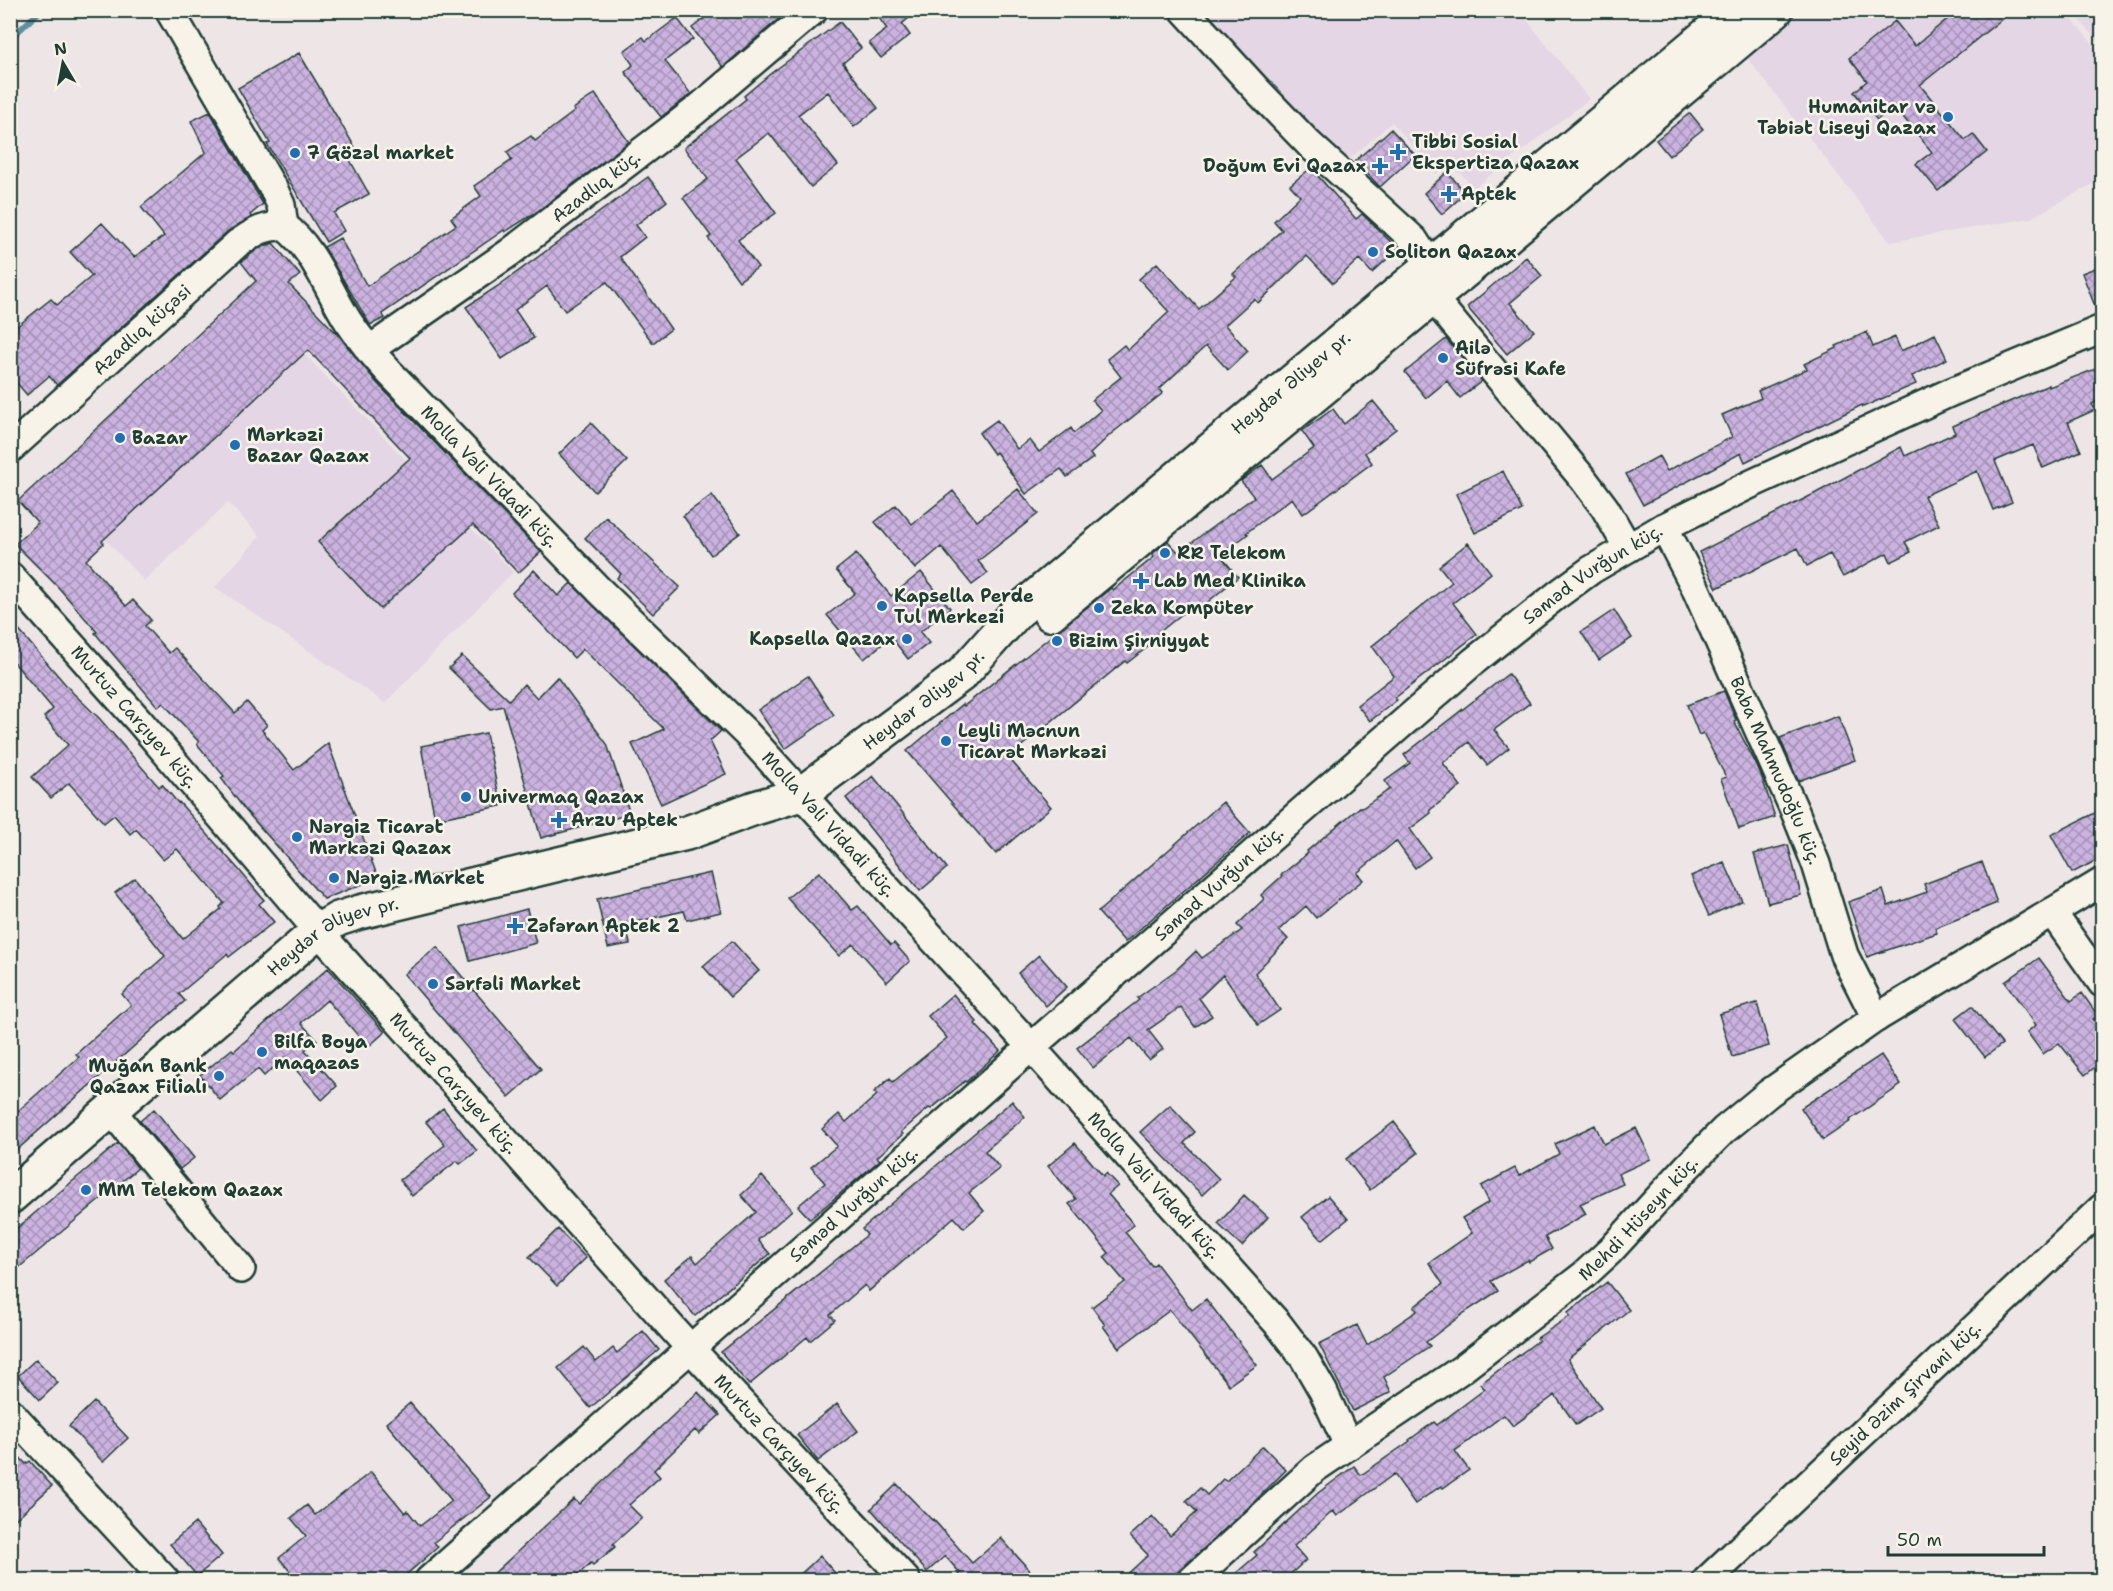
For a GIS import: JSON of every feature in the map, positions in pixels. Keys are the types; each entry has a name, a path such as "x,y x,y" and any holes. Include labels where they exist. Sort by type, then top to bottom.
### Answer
{"main road":[{"path":"1436,283 1736,10"},
{"path":"1436,283 1776,10"},
{"name":"Heydər Əliyev pr.","path":"10,1197 318,931 338,919 687,833 801,794 962,675 1036,626 1436,283"}],"street":[{"path":"169,10 274,190 281,205 284,226"},
{"name":"Azadlıq küç.","path":"369,350 509,253 695,111 814,10"},
{"path":"1184,10 1309,144 1414,240 1436,283 1450,319 1584,480 1605,508 1628,548"},
{"name":"Azadlıq küçəsi","path":"10,449 238,243 268,226 284,226"},
{"name":"Molla Vəli Vidadi küç.","path":"284,226 302,243 348,322 369,350 599,590 739,725 1032,1047 1278,1324 1309,1366 1348,1444"},
{"name":"Səməd Vurğun küç.","path":"429,1581 690,1348 1474,661 1574,583 1664,527 1749,485 1949,393 2103,329"},
{"name":"Baba Mahmudoğlu küç.","path":"1664,527 1695,587 1796,813 1816,864 1844,955 1876,1018"},
{"name":"Murtuz Carçıyev küç.","path":"10,576 140,722 318,931 690,1348 906,1581"},
{"name":"Mehdi Hüseyn küç.","path":"1192,1581 1314,1468 1462,1369 1584,1275 1610,1251 1724,1130 1805,1066 1876,1018 2103,882"},
{"path":"2052,912 2103,983"},
{"path":"111,1110 241,1269"},
{"name":"Seyid Əzim Şirvani küç.","path":"1707,1581 2103,1208"},
{"path":"10,1413 165,1581"}],"shaded area":[{"path":"1199,11 1520,11 1589,99 1474,188 1449,161 1436,174 1392,122 1343,165"},
{"name":"Humanitar və Təbiət Liseyi Qazax","path":"1798,11 2065,11 2102,55 2102,179 2031,218 1890,242 1745,55"},
{"path":"2072,11 2102,11 2102,47"},
{"name":"Mərkəzi Bazar Qazax","path":"245,292 513,572 385,703 215,587 260,536 228,503 144,581 67,498"}],"building":[{"path":"715,10 789,10 723,67 692,28"},
{"path":"873,10 918,10 902,24 910,35 881,58 869,43 887,29"},
{"path":"1958,10 2013,10 1920,85 1965,140 1973,134 1987,152 1938,191 1916,164 1932,152 1894,106 1877,120 1854,92 1867,81 1849,58 1895,21 1915,46"},
{"path":"677,18 693,39 665,61 691,94 661,117 625,72 633,65 624,51 643,37 646,41"},
{"path":"840,22 861,48 843,63 878,108 854,127 828,92 798,115 838,165 811,187 769,133 736,158 776,213 738,240 758,267 739,281 708,238 711,236 683,198 708,179 684,148 746,99 744,96 770,74"},
{"path":"299,53 356,149 347,155 369,194 334,213 344,231 326,242 267,144 270,143 238,88"},
{"path":"595,94 629,142 535,213 505,232 504,230 382,314 385,318 370,325 324,247 340,238 367,286 456,225 451,218 481,196 474,186 512,160 507,152 531,136 535,141"},
{"path":"210,112 263,204 250,215 252,217 228,231 57,385 49,376 27,395 10,375 10,332 51,299 57,305 92,276 70,252 102,223 134,257 164,236 141,207 206,152 191,121"},
{"path":"1690,113 1703,129 1669,156 1656,140"},
{"path":"1391,129 1415,155 1380,187 1355,161"},
{"path":"1311,168 1356,219 1362,214 1398,249 1372,273 1359,259 1333,283 1307,256 1258,303 1254,299 1225,325 1248,351 1228,370 1206,346 1159,389 1163,393 1111,434 1090,454 1093,458 1067,477 1061,469 1026,494 996,452 994,454 979,433 997,420 1017,449 1030,440 1039,452 1071,428 1074,433 1101,410 1092,400 1121,377 1107,359 1124,345 1128,350 1169,312 1139,279 1157,263 1199,309 1236,277 1233,274 1282,230 1274,221 1300,196 1290,185"},
{"path":"1447,172 1466,193 1442,214 1424,193"},
{"path":"648,177 667,201 636,225 645,237 620,257 671,329 653,343 607,282 565,311 547,286 515,310 534,338 502,359 466,307"},
{"path":"273,243 300,275 289,284 342,339 377,383 541,552 518,573 473,525 380,609 318,542 410,458 308,350 102,541 104,543 86,560 126,606 133,600 151,620 145,626 169,653 175,648 235,713 247,702 267,725 262,730 294,770 328,743 378,878 324,899 245,810 221,778 224,776 197,744 199,742 163,703 158,707 58,587 15,544 38,523 18,501 256,281 241,262 258,249"},
{"path":"1526,257 1542,276 1510,303 1534,331 1507,354 1467,307"},
{"path":"2103,265 2103,314 2098,314 2082,273"},
{"path":"1867,332 1873,347 1895,337 1901,351 1935,334 1947,359 1912,376 1916,384 1863,407 1862,405 1745,462 1741,453 1643,505 1626,474 1659,456 1667,471 1732,437 1722,415 1761,398 1758,391 1807,369 1804,364"},
{"path":"1446,339 1482,381 1460,398 1447,381 1426,398 1405,372"},
{"path":"2103,366 2103,399 2092,404 2095,410 2068,422 2081,451 2043,468 2033,445 1995,461 2012,502 1993,510 1977,471 1924,496 1939,525 1905,542 1911,552 1891,562 1887,553 1843,577 1830,554 1807,566 1798,548 1717,588 1699,552 1901,447 1905,456 1955,433 1952,426 2049,385 2049,387"},
{"path":"1373,401 1396,429 1365,453 1372,463 1303,514 1292,498 1246,533 1248,534 1220,555 1238,577 1198,610 1193,605 1151,639 1154,642 1127,663 1125,661 1008,757 1051,807 996,854 907,751 1111,588 1113,590 1154,557 1152,554 1168,541 1179,553 1254,497 1241,481 1262,465 1272,479 1314,448 1302,431 1333,409 1344,424"},
{"path":"591,423 627,461 595,492 559,454"},
{"path":"1503,471 1522,510 1475,533 1456,494"},
{"path":"1018,489 1038,514 978,561 988,573 972,585 941,547 915,569 875,522 896,505 912,524 953,491 977,521"},
{"path":"712,495 740,533 711,555 683,516"},
{"path":"606,517 680,587 653,614 617,578 621,574 585,538"},
{"path":"1468,543 1491,573 1453,603 1477,634 1395,698 1397,700 1370,721 1357,705 1394,676 1372,646 1452,582 1439,566"},
{"path":"856,554 891,596 921,572 950,608 920,632 929,643 908,659 891,637 864,659 827,615 855,593 836,570"},
{"path":"534,570 558,596 571,583 721,731 710,741 726,774 661,804 632,744 664,729 583,649 574,658 512,593"},
{"path":"1614,610 1632,638 1599,660 1581,632"},
{"path":"10,620 159,787 162,784 240,871 264,900 259,904 274,922 229,957 227,954 179,994 185,1001 10,1156 10,1118 79,1057 76,1054 131,1005 122,994 165,956 115,893 135,878 183,939 221,909 224,903 177,849 163,860 136,829 130,834 114,815 104,823 69,783 51,798 32,777 68,745 44,717 53,709 10,658"},
{"path":"462,656 509,700 524,684 537,698 557,677 607,744 630,814 541,838 503,706 491,709 449,668"},
{"path":"1508,674 1530,703 1494,730 1509,748 1487,765 1469,742 1443,763 1461,786 1410,829 1430,857 1415,868 1396,841 1357,873 1363,880 1316,918 1306,906 1279,930 1288,939 1255,973 1280,1010 1258,1025 1223,975 1199,998 1212,1016 1195,1027 1181,1007 1148,1030 1163,1049 1149,1060 1131,1038 1093,1068 1077,1048 1139,1000 1137,998 1176,970 1196,951 1202,958 1242,930 1237,925 1264,899 1261,895 1281,875 1360,807 1362,808 1390,789 1385,781 1410,763 1404,755"},
{"path":"808,676 834,715 785,749 758,710"},
{"path":"1724,691 1736,720 1734,721 1760,772 1775,817 1739,829 1721,779 1726,777 1703,733 1699,735 1687,705"},
{"path":"1838,716 1855,760 1798,781 1780,738"},
{"path":"486,733 501,806 435,819 421,746"},
{"path":"873,776 947,868 920,891 846,798"},
{"path":"1223,802 1250,833 1125,942 1098,912"},
{"path":"2103,809 2103,857 2072,873 2051,835"},
{"path":"1788,845 1801,895 1768,903 1754,854"},
{"path":"1724,862 1742,901 1709,916 1691,876"},
{"path":"1982,862 1997,903 1935,928 1937,933 1867,957 1848,902 1883,890 1888,906 1927,892 1924,884"},
{"path":"819,872 852,910 858,906 891,945 894,943 910,961 887,982 853,944 839,956 787,898"},
{"path":"711,873 721,912 687,920 684,911 626,924 630,944 608,948 597,899"},
{"path":"527,909 536,943 470,961 461,927"},
{"path":"732,941 759,971 730,997 703,966"},
{"path":"437,947 541,1069 509,1097 404,974"},
{"path":"1039,955 1067,987 1046,1006 1018,973"},
{"path":"2039,958 2071,1001 2082,993 2098,1016 2093,1019 2103,1031 2103,1061 2085,1075 2059,1043 2043,1054 2027,1032 2036,1025 2005,982"},
{"path":"328,968 385,1032 368,1047 327,1000 301,1023 317,1040 305,1050 337,1086 322,1100 285,1057 264,1076 258,1069 220,1100 200,1075 232,1049 234,1051"},
{"path":"953,994 977,1022 975,1024 1000,1051 966,1082 931,1109 929,1108 901,1132 903,1134 877,1157 880,1160 810,1219 798,1206 825,1183 811,1167 837,1146 822,1129 839,1114 846,1122 877,1095 874,1092 890,1078 893,1082 947,1038 928,1016"},
{"path":"1757,1003 1769,1046 1732,1057 1719,1014"},
{"path":"1972,1006 2002,1044 1985,1057 1955,1019"},
{"path":"1881,1055 1901,1085 1823,1140 1801,1108"},
{"path":"1012,1101 1025,1117 985,1151 1000,1168 969,1193 984,1211 964,1228 954,1217 869,1291 865,1285 830,1315 835,1320 810,1341 807,1337 749,1385 721,1352 867,1235 862,1229"},
{"path":"1170,1105 1195,1132 1184,1143 1219,1179 1202,1195 1140,1132"},
{"path":"443,1108 477,1151 460,1164 457,1161 412,1196 400,1180 445,1145 426,1122"},
{"path":"154,1109 194,1158 180,1169 140,1121"},
{"path":"1394,1122 1418,1153 1370,1190 1346,1159"},
{"path":"1595,1125 1604,1144 1636,1128 1651,1159 1618,1174 1623,1184 1580,1204 1586,1214 1545,1237 1552,1249 1491,1281 1498,1291 1426,1342 1430,1346 1384,1377 1391,1392 1353,1411 1319,1344 1357,1325 1367,1345 1417,1311 1414,1307 1443,1284 1429,1263 1472,1233 1462,1218 1489,1202 1481,1186 1515,1168 1519,1176 1559,1154 1555,1144"},
{"path":"118,1143 138,1168 10,1275 10,1234"},
{"path":"1075,1143 1103,1176 1106,1173 1118,1186 1108,1194 1134,1225 1125,1232 1152,1266 1156,1263 1192,1310 1206,1299 1257,1365 1229,1385 1170,1310 1119,1348 1092,1307 1125,1282 1104,1257 1109,1253 1069,1204 1076,1199 1048,1166"},
{"path":"762,1176 792,1210 758,1240 770,1254 695,1316 664,1279 692,1256 697,1263 756,1212 741,1195"},
{"path":"1244,1195 1268,1217 1242,1246 1218,1224"},
{"path":"1328,1196 1348,1219 1322,1240 1302,1217"},
{"path":"558,1229 586,1258 557,1286 529,1257"},
{"path":"1607,1282 1629,1310 1568,1359 1601,1408 1576,1425 1555,1395 1513,1426 1504,1415 1455,1451 1469,1470 1443,1488 1441,1486 1415,1504 1394,1474 1337,1516 1333,1511 1294,1546 1306,1560 1283,1581 1227,1581 1257,1555 1254,1552 1318,1493 1354,1466 1361,1475 1434,1422 1437,1425 1485,1389 1480,1384 1539,1340 1537,1338 1570,1316 1568,1313"},
{"path":"643,1331 659,1350 590,1408 558,1368 584,1347 596,1362 613,1348 617,1353"},
{"path":"36,1359 58,1383 40,1400 18,1376"},
{"path":"698,1392 720,1415 699,1434 695,1430 654,1470 660,1477 629,1505 642,1518 613,1544 615,1547 593,1565 591,1563 571,1581 486,1581 574,1499 579,1504"},
{"path":"94,1402 128,1438 103,1462 69,1426"},
{"path":"410,1403 491,1497 434,1542 438,1547 399,1581 298,1581 279,1558 306,1536 291,1518 307,1505 315,1515 371,1472 405,1513 407,1510 420,1526 452,1501 386,1423"},
{"path":"837,1404 858,1431 818,1461 797,1435"},
{"path":"1263,1446 1286,1470 1250,1506 1168,1581 1120,1581 1148,1555 1130,1536 1152,1516 1170,1536 1197,1512 1186,1501 1200,1488 1207,1495 1223,1479 1226,1481"},
{"path":"10,1447 26,1464 30,1461 52,1486 10,1524"},
{"path":"897,1484 933,1519 972,1563 1001,1538 1032,1573 1023,1581 952,1581 960,1573 945,1556 927,1572 871,1509"},
{"path":"195,1523 222,1555 197,1576 170,1544"},
{"path":"820,1556 842,1581 793,1581"}],"waterway":[{"path":"10,39 41,10"}],"place":[{"name":"Humanitar və Təbiət Liseyi Qazax","path":"1948,117"},
{"name":"Tibbi Sosial Ekspertiza Qazax","path":"1398,152"},
{"name":"7 Gözəl market","path":"295,153"},
{"name":"Doğum Evi Qazax","path":"1380,166"},
{"name":"Aptek","path":"1449,194"},
{"name":"Soliton Qazax","path":"1373,252"},
{"name":"Ailə Süfrəsi Kafe","path":"1443,358"},
{"name":"Bazar","path":"120,438"},
{"name":"Mərkəzi Bazar Qazax","path":"235,445"},
{"name":"RR Telekom","path":"1165,553"},
{"name":"Lab Med Klinika","path":"1141,581"},
{"name":"Kapsella Perde Tul Merkezi","path":"882,606"},
{"name":"Zeka Kompüter","path":"1099,608"},
{"name":"Kapsella Qazax","path":"907,639"},
{"name":"Bizim Şirniyyat","path":"1057,641"},
{"name":"Leyli Məcnun Ticarət Mərkəzi","path":"946,741"},
{"name":"Univermaq Qazax","path":"466,797"},
{"name":"Arzu Aptek","path":"559,820"},
{"name":"Nərgiz Ticarət Mərkəzi Qazax","path":"297,837"},
{"name":"Nərgiz Market","path":"334,878"},
{"name":"Zəfəran Aptek 2","path":"515,926"},
{"name":"Sərfəli Market","path":"433,984"},
{"name":"Bilfa Boya maqazas","path":"262,1052"},
{"name":"Muğan Bank Qazax Filialı","path":"219,1076"},
{"name":"MM Telekom Qazax","path":"86,1190"}]}
